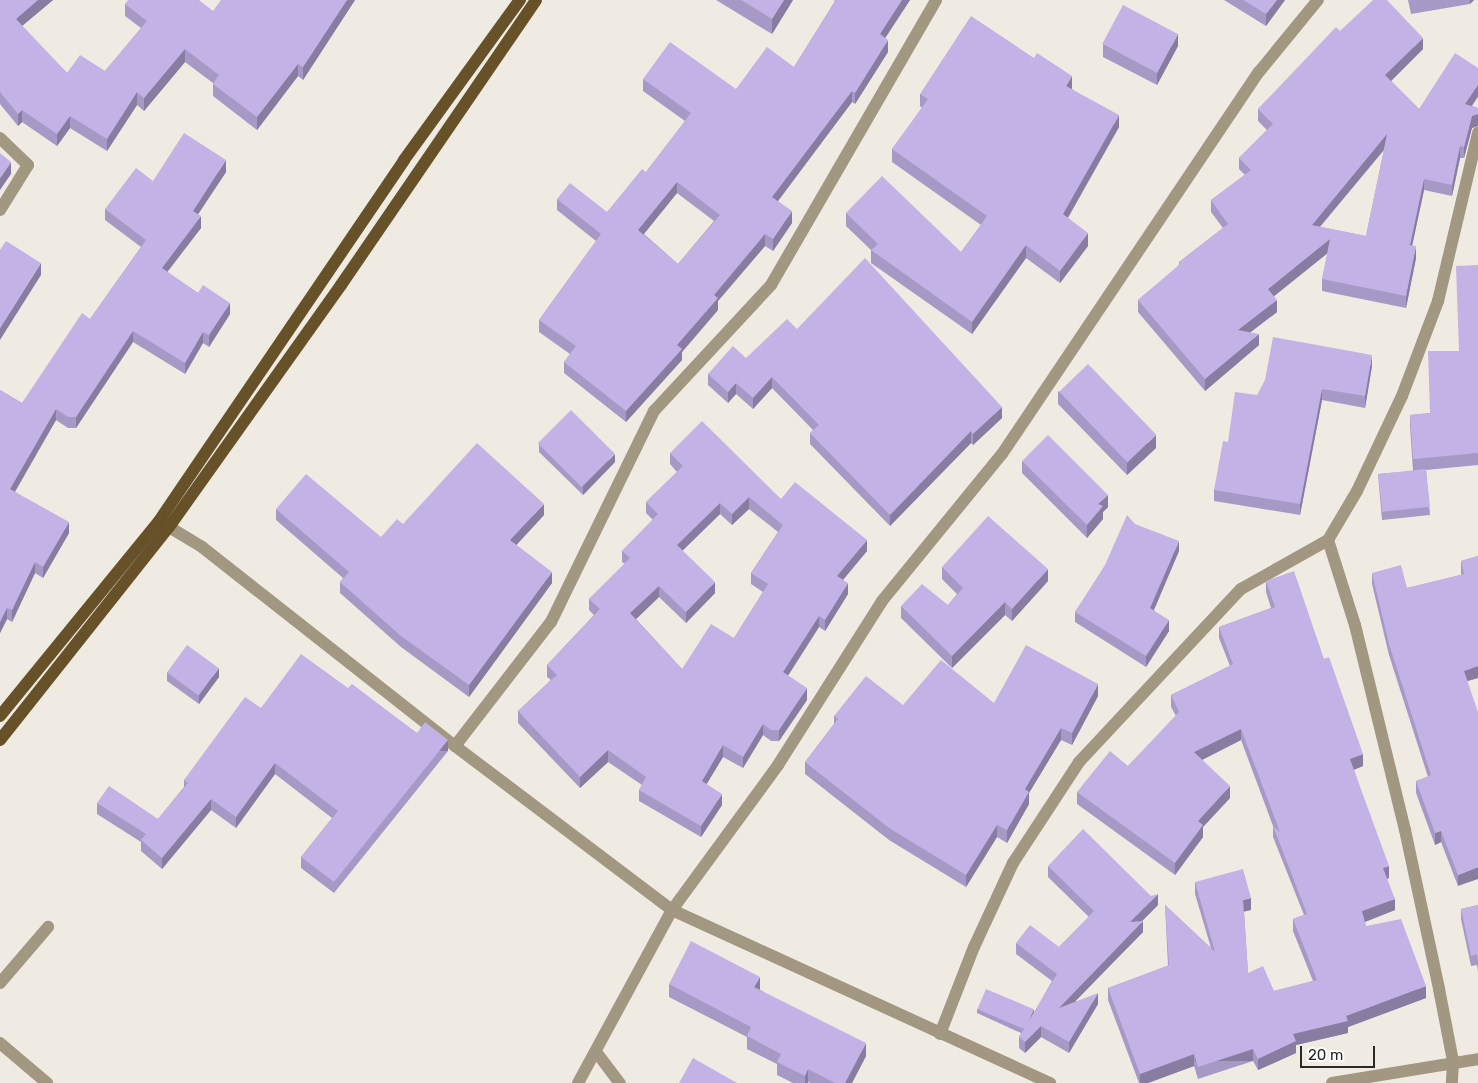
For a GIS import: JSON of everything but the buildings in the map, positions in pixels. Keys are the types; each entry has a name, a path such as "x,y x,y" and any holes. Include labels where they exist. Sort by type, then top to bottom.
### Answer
{"main road":[{"path":"0,716 159,521 404,160 520,0"},
{"path":"0,740 169,527 341,285 536,0"},
{"path":"489,43 500,52"}],"street":[{"path":"455,746 551,622 654,411 771,285 936,0"},
{"path":"578,1083 672,910 778,765 882,601 1002,454 1259,72 1318,0"},
{"path":"940,1034 974,947 1013,863 1079,762 1241,589 1328,540 1357,491 1402,396 1438,301 1478,134"},
{"path":"0,138 28,165 0,210"},
{"path":"169,527 202,547 455,746 672,910 1050,1083"},
{"path":"1328,540 1355,625 1405,830 1453,1061 1452,1083"},
{"path":"0,983 48,927"},
{"path":"0,1042 47,1083"},
{"path":"596,1053 620,1083"},
{"path":"1332,1083 1453,1061 1478,1059"}]}
